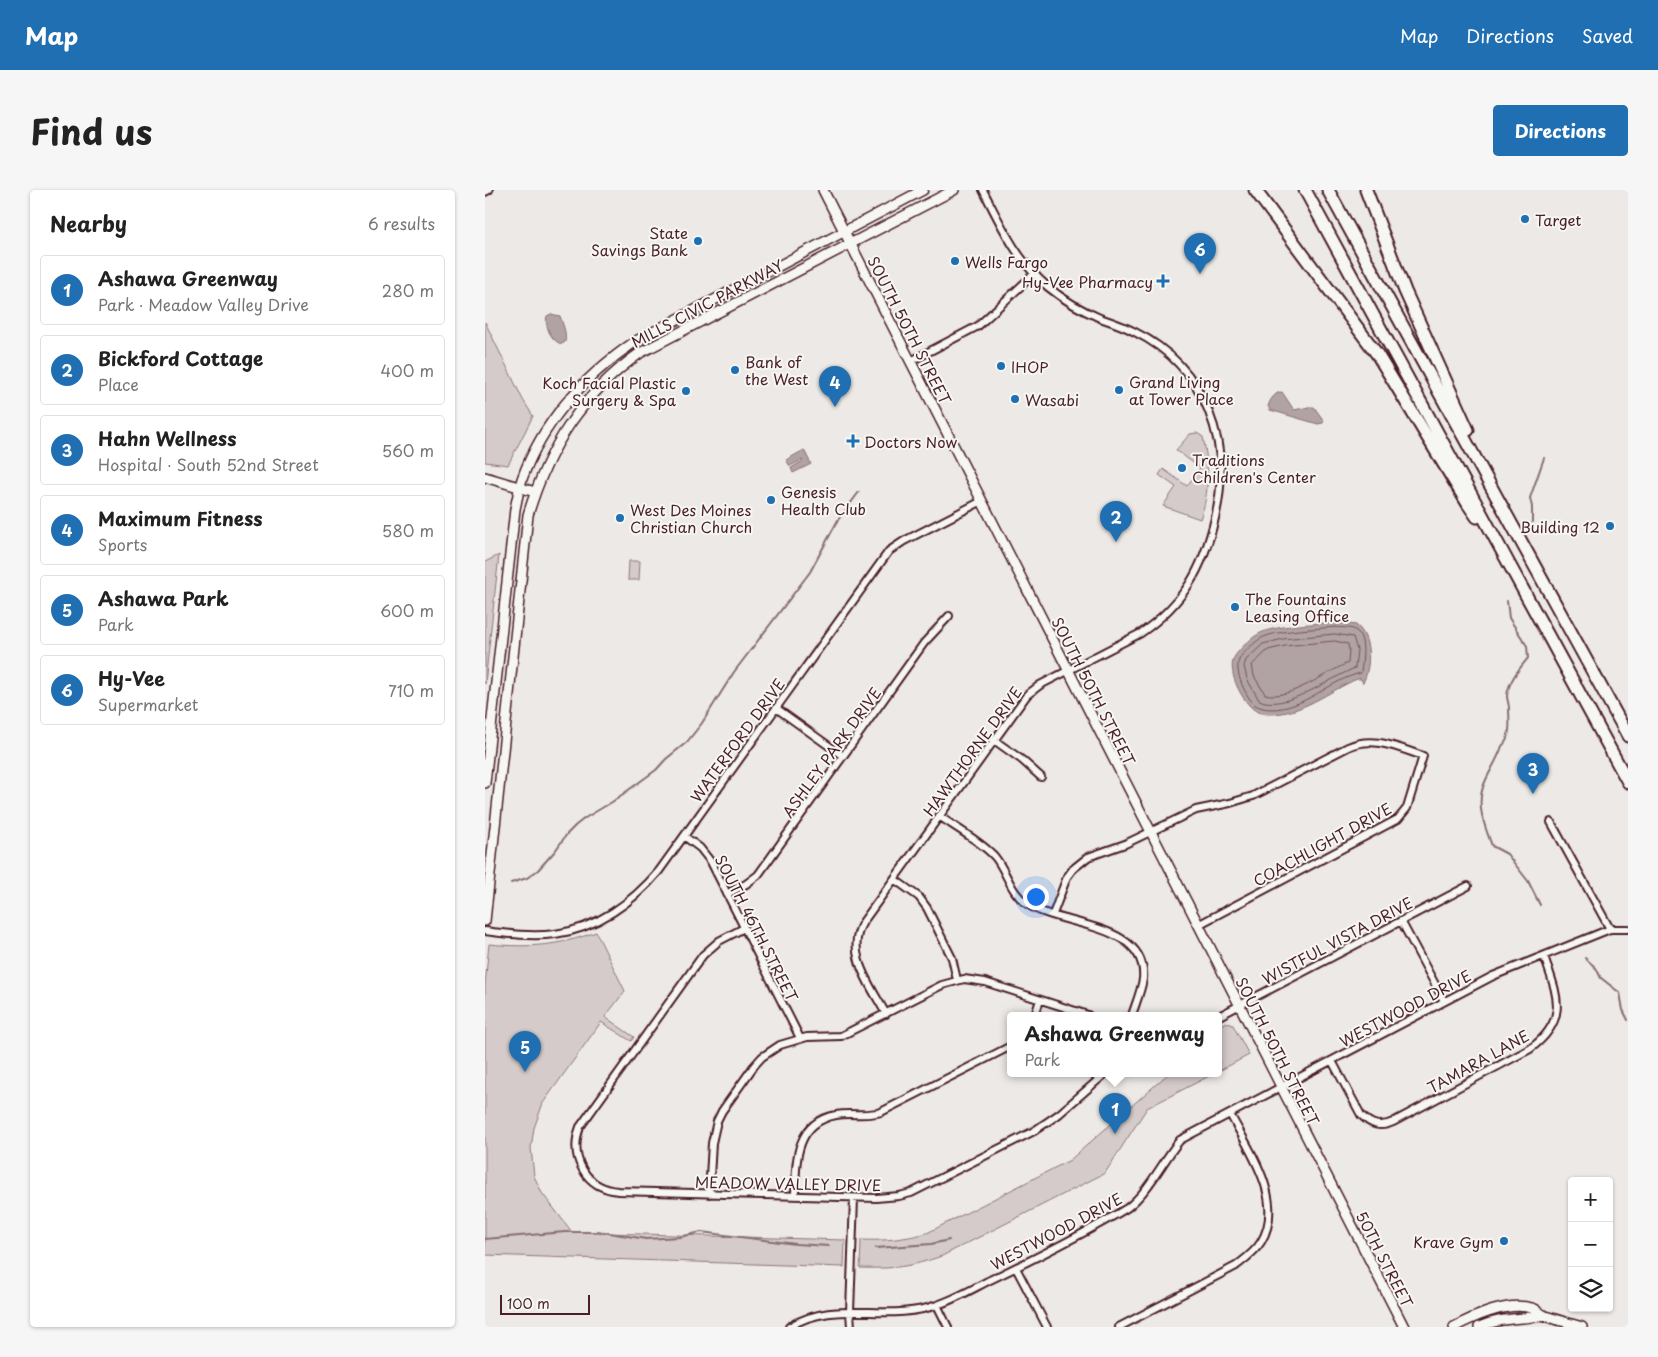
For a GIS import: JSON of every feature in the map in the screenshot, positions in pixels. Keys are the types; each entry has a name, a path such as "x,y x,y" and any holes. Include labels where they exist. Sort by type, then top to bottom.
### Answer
{"highway":[{"path":"1255,190 1377,354 1468,504 1504,552"},
{"path":"1305,190 1628,782"},
{"path":"1328,190 1628,736"},
{"path":"1366,190 1405,291 1474,444 1482,469"}],"main road":[{"name":"SOUTH 50TH STREET","path":"823,190 1341,1203"},
{"name":"MILLS CIVIC PARKWAY","path":"485,782 515,509 519,488 530,462 550,425 575,393 607,363 636,342 923,190"},
{"name":"MILLS CIVIC PARKWAY","path":"485,921 528,515 545,466 563,432 599,387 623,365 640,353 955,190"},
{"path":"485,477 535,492"},
{"name":"50TH STREET","path":"1341,1203 1404,1327"},
{"path":"1454,1327 1471,1318 1501,1309 1517,1307 1533,1308 1543,1315 1582,1327"},
{"path":"1479,1327 1500,1320 1543,1315"}],"street":[{"path":"485,192 489,190"},
{"name":"HAWTHORNE DRIVE","path":"886,1014 858,959 856,943 860,927 1027,695 1040,685 1141,633 1165,614 1175,603 1192,582 1210,539 1221,483 1220,449 1210,413 1193,382 1174,359 1149,340 1121,325 1095,316 1073,305 1047,286 1034,274 1014,248 983,190"},
{"path":"911,361 978,326 1034,274"},
{"name":"WATERFORD DRIVE","path":"485,932 527,935 557,934 571,931 602,919 626,904 649,883 889,552 904,541 981,501"},
{"name":"ASHLEY PARK DRIVE","path":"727,894 758,875 924,642 949,616"},
{"path":"776,708 843,756"},
{"path":"994,740 1022,760 1041,777"},
{"name":"COACHLIGHT DRIVE","path":"1150,832 1195,810 1230,804 1253,796 1347,746 1358,743 1383,743 1423,756 1407,808 1398,819 1198,925"},
{"path":"939,816 995,857 1020,898 1036,908 1117,935 1136,950 1143,972 1141,988 1133,1012"},
{"path":"1551,822 1610,930"},
{"path":"1053,914 1067,877 1080,862 1097,853 1125,844 1150,832"},
{"name":"SOUTH 46TH STREET","path":"684,836 706,855 800,1038"},
{"path":"895,879 919,897 927,908 952,958 957,980"},
{"name":"WISTFUL VISTA DRIVE","path":"1222,1014 1468,886"},
{"path":"1401,921 1444,1001"},
{"name":"MEADOW VALLEY DRIVE","path":"744,928 719,942 703,955 584,1121 577,1135 576,1152 585,1174 598,1185 614,1190 709,1194 854,1198 899,1196 925,1186 1047,1123 1101,1077"},
{"name":"WESTWOOD DRIVE","path":"789,1327 812,1315 830,1311 914,1311 937,1306 1016,1268 1136,1202 1180,1140 1493,976 1610,930 1626,929"},
{"name":"TAMARA LANE","path":"1332,1061 1361,1115 1376,1125 1385,1125 1393,1122 1540,1042 1551,1028 1557,1011 1557,995 1544,956"},
{"path":"709,1194 711,1143 722,1111 762,1057 780,1045 800,1038 841,1036 942,985 957,980 985,982 1078,1012"},
{"path":"1036,1012 1040,1000"},
{"path":"795,1196 798,1148 807,1133 820,1121 836,1115 863,1116 881,1112 1007,1048"},
{"path":"1119,1327 1237,1266 1261,1242 1268,1224 1268,1194 1263,1178 1229,1114"},
{"path":"851,1327 854,1198"},
{"path":"1016,1268 1047,1327"},
{"path":"937,1306 948,1327"}],"shaded area":[{"path":"485,322 523,400 533,416 508,465 485,462"},
{"path":"1197,433 1203,437 1207,468 1206,499 1200,519 1163,506 1176,487 1159,475 1163,469 1187,486 1200,468 1176,450 1190,434"},
{"path":"499,555 485,684 485,562"},
{"path":"629,561 640,561 639,580 628,580"},
{"path":"596,932 625,991 605,1017 634,1037 631,1041 601,1022 543,1103 534,1128 531,1148 534,1176 542,1193 572,1232 845,1240 844,1267 485,1255 485,985 489,944 543,945 582,937"},
{"path":"1226,1022 1233,1025 1249,1055 1222,1069 1222,1024"},
{"path":"1164,1077 1207,1077 1147,1108 1105,1173 942,1256 902,1266 860,1268 861,1240 894,1239 927,1233 1070,1160"}],"water":[{"path":"551,314 560,316 565,335 565,342 562,344 552,337 548,329 546,320 547,316"},
{"path":"1282,392 1294,410 1314,407 1324,421 1323,423 1318,424 1270,410 1268,406 1271,399 1277,393"},
{"path":"804,450 811,464 793,473 791,468 803,461 790,466 786,460"},
{"path":"1335,622 1356,625 1365,637 1369,661 1363,683 1361,679 1357,679 1304,707 1292,711 1265,714 1252,708 1240,692 1234,679 1232,666 1233,660 1243,646 1257,635 1273,629"}],"waterway":[{"path":"1532,522 1530,498 1544,458"},
{"path":"511,883 527,878 538,870 576,825 656,770 687,742 702,723 734,672 810,572 838,520 859,492"},
{"path":"1507,601 1509,618 1527,646 1528,658 1509,686 1507,696 1509,733 1485,782 1482,790 1481,806 1492,846 1507,854 1528,881 1540,905"},
{"path":"1585,958 1596,968 1601,978 1620,993 1623,1010 1628,1020"},
{"path":"597,1231 646,1239 680,1237 701,1232 796,1244 829,1246"},
{"path":"485,1239 565,1232 595,1232"},
{"path":"876,1248 931,1244 949,1240"}],"place":[{"name":"Target","path":"1525,219"},
{"name":"State Savings Bank","path":"698,241"},
{"name":"Wells Fargo","path":"955,261"},
{"name":"Hy-Vee","path":"1200,274"},
{"name":"Hy-Vee Pharmacy","path":"1163,281"},
{"name":"IHOP","path":"1001,366"},
{"name":"Bank of the West","path":"735,370"},
{"name":"Grand Living at Tower Place","path":"1119,390"},
{"name":"Koch Facial Plastic Surgery & Spa","path":"686,391"},
{"name":"Wasabi","path":"1015,399"},
{"name":"Maximum Fitness","path":"835,407"},
{"name":"Doctors Now","path":"853,441"},
{"name":"Traditions Children's Center","path":"1182,468"},
{"name":"Genesis Health Club","path":"771,500"},
{"name":"West Des Moines Christian Church","path":"620,518"},
{"name":"Building 12","path":"1610,526"},
{"name":"Bickford Cottage","path":"1116,542"},
{"name":"The Fountains Leasing Office","path":"1235,607"},
{"name":"Hahn Wellness","path":"1533,794"},
{"name":"Ashawa Park","path":"525,1072"},
{"name":"Ashawa Greenway","path":"1115,1134"},
{"name":"Krave Gym","path":"1504,1241"}]}
